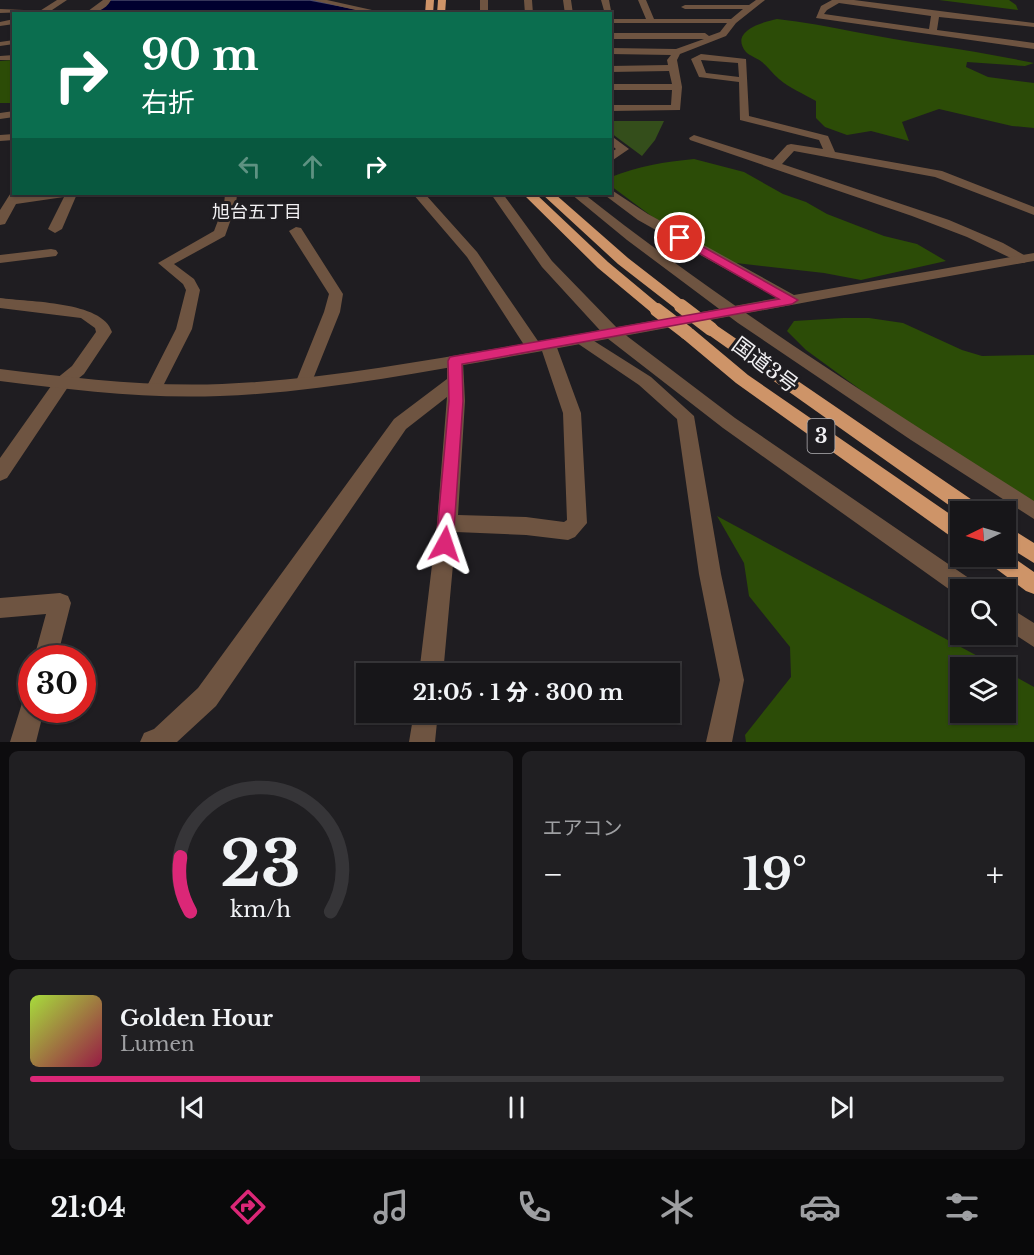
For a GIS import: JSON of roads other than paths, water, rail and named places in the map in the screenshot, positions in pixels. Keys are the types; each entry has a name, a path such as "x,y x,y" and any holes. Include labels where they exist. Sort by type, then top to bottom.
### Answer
{"highway":[{"name":"国道3号","path":"529,195 603,265 751,386 950,525"},
{"name":"国道3号","path":"549,195 624,261 711,329 958,501"},
{"path":"1016,542 1034,554"},
{"path":"1010,567 1034,584"}],"street":[{"path":"42,12 63,0"},
{"path":"90,12 107,0"},
{"path":"315,0 377,12"},
{"path":"642,0 651,21"},
{"path":"612,51 677,52 720,36 748,7 761,0"},
{"path":"1034,25 838,0 824,8 819,16 1034,46"},
{"path":"683,4 692,21"},
{"path":"683,4 748,7"},
{"path":"0,11 24,12"},
{"path":"933,32 935,14"},
{"path":"612,20 733,21"},
{"path":"612,36 720,36"},
{"path":"612,108 676,108 677,87 672,60 677,52"},
{"path":"743,80 702,75 696,59 701,57 743,61 744,118 824,138 830,154"},
{"path":"612,69 674,68"},
{"path":"612,87 677,87"},
{"path":"694,138 727,146 775,165 897,206 990,240 1029,258"},
{"path":"612,140 623,149 612,157"},
{"path":"775,165 791,147 939,174 1034,211"},
{"path":"612,194 643,217 792,300"},
{"path":"0,221 14,197 45,195"},
{"path":"55,229 71,195"},
{"path":"153,390 184,329 193,290 189,282 165,263 220,233 230,205 231,195"},
{"path":"420,195 472,255 541,346 572,413 577,523 568,531 526,526 447,523"},
{"path":"498,195 547,264 613,334 729,423 952,579"},
{"path":"578,195 655,257 790,354 1034,511"},
{"path":"296,231 336,294 332,312 303,384"},
{"path":"0,259 51,253"},
{"path":"0,375 62,383 153,390 221,390 303,384 613,334 1029,258"},
{"path":"0,303 86,314 102,325 104,332 78,370 62,383 1,468"},
{"path":"583,339 645,381 685,416 710,574 732,680 719,742"},
{"path":"432,663 447,523 455,361"},
{"path":"153,742 161,740 207,697 400,424 455,382"},
{"path":"0,608 60,603 49,645"},
{"path":"1016,623 1034,636"},
{"path":"23,742 28,723"},
{"path":"422,742 425,723"}],"district":[{"name":"旭台五丁目","path":"257,212"}]}
